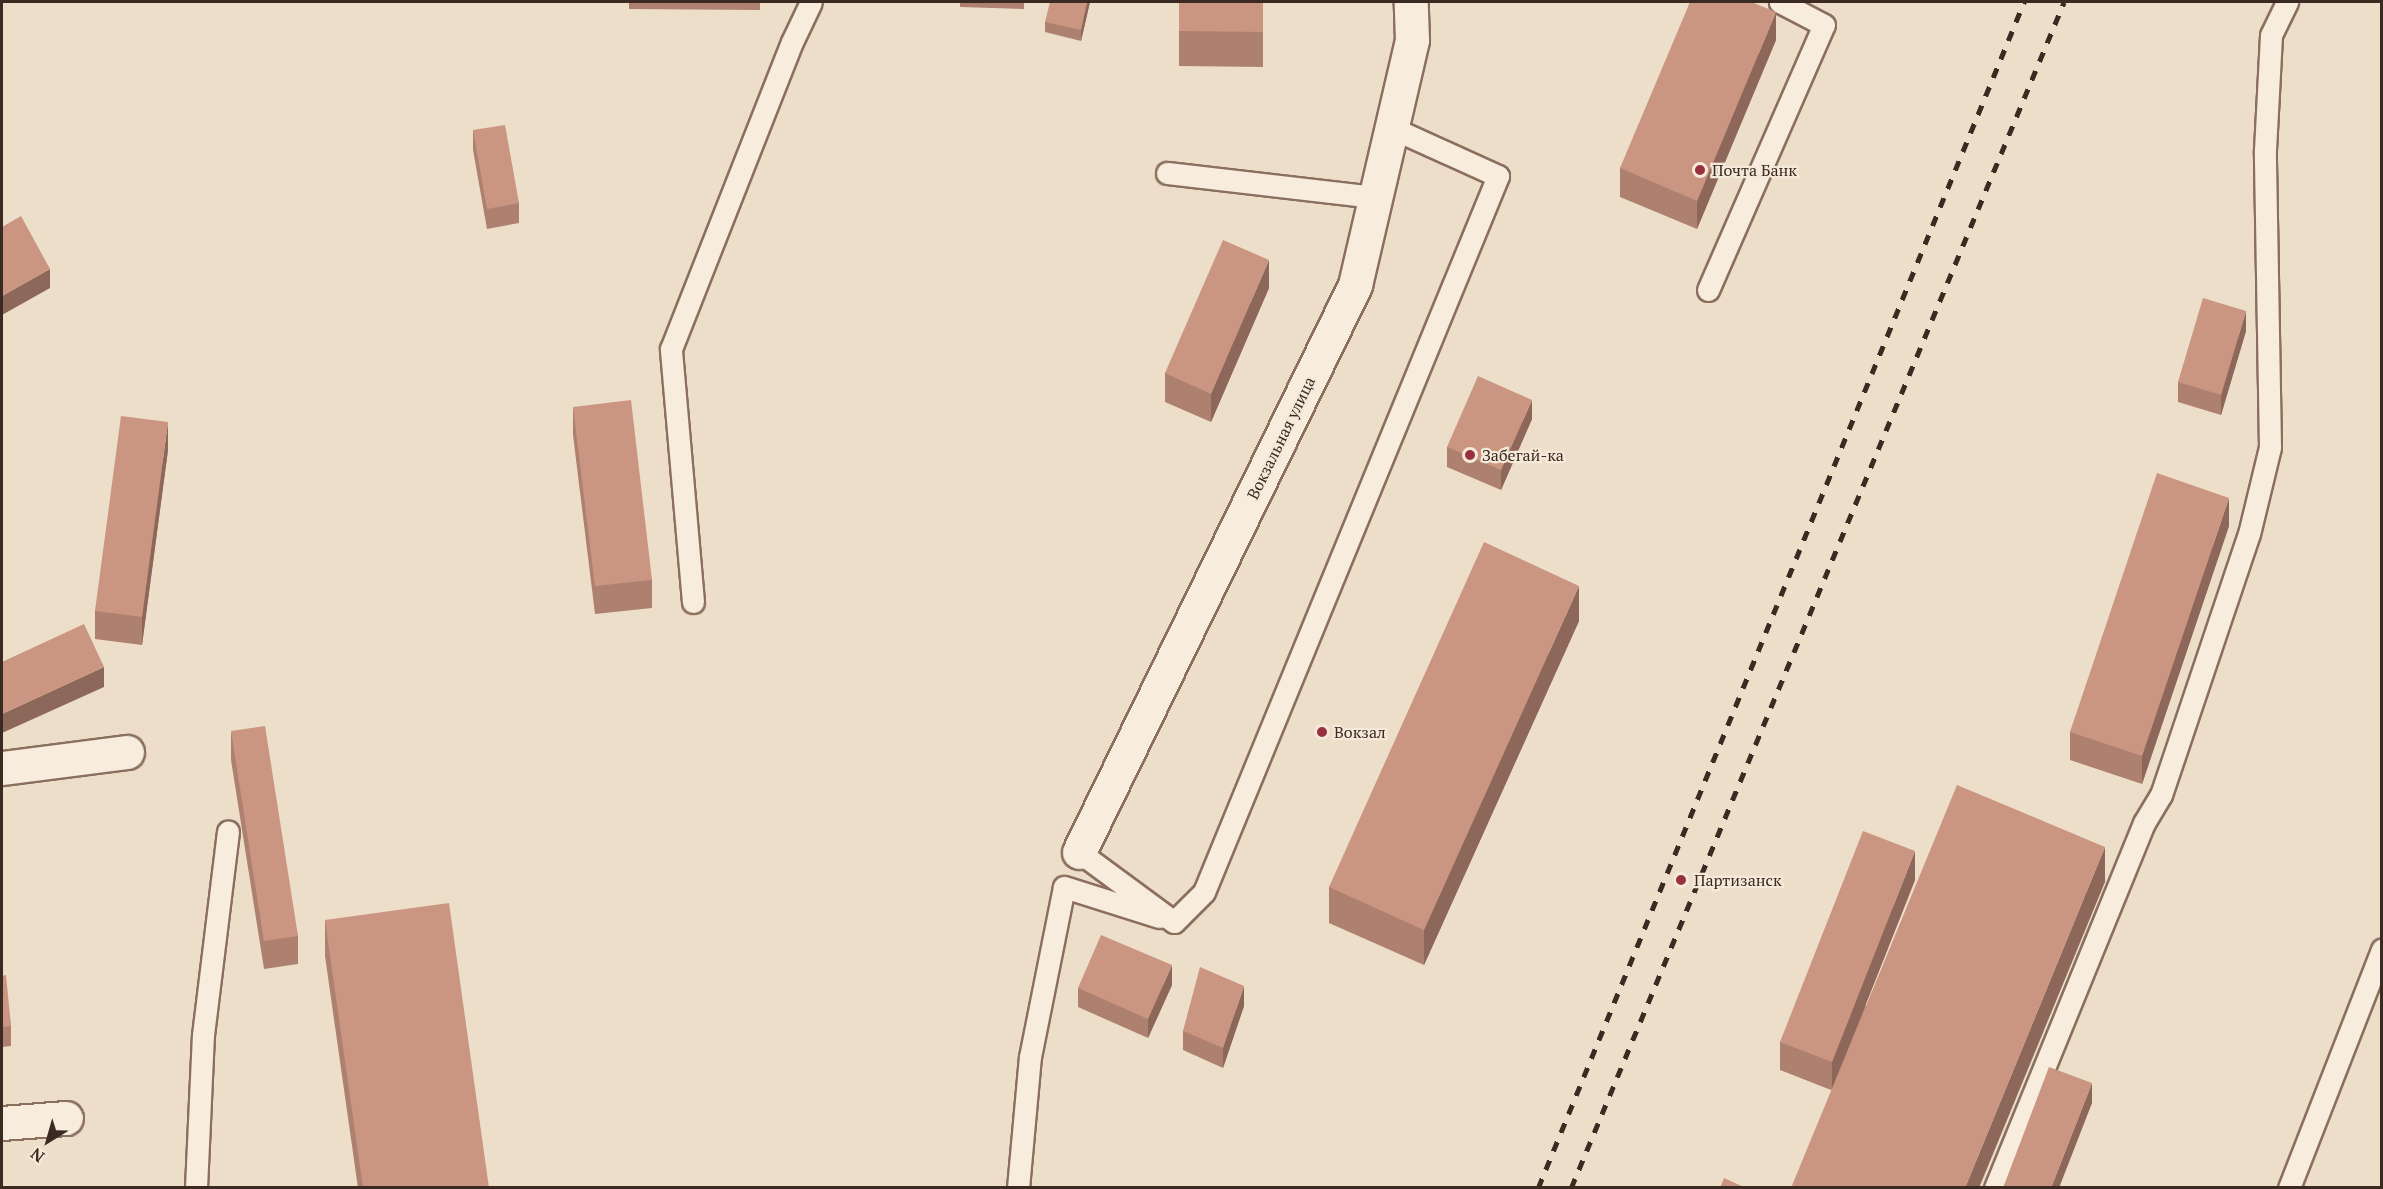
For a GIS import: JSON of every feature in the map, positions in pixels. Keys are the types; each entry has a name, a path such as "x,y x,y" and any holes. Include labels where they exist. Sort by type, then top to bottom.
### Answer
{"street":[{"name":"Вокзальная улица","path":"1079,852 1355,285 1412,40 1411,2"},
{"path":"2,768 128,752"},
{"path":"2,1123 66,1118"}],"lane":[{"path":"693,602 671,350 792,42 812,2"},
{"path":"1708,290 1824,25 1780,2"},
{"path":"1995,1188 2144,823 2161,795 2249,534 2270,447 2265,150 2271,35 2287,2"},
{"path":"1174,922 1204,892 1498,176 1392,128"},
{"path":"1167,173 1375,197"},
{"path":"196,1188 203,1035 228,832"},
{"path":"1079,852 1174,922"},
{"path":"1018,1188 1030,1057 1064,888 1174,922"},
{"path":"2289,1188 2382,950"}],"building":[{"path":"1050,2 1087,2 1081,30 1045,22"},
{"path":"1179,2 1263,2 1263,32 1179,31"},
{"path":"1690,2 1751,2 1776,12 1697,201 1620,168"},
{"path":"505,125 519,203 487,209 473,130"},
{"path":"21,216 50,269 2,296 2,227"},
{"path":"1223,240 1269,260 1211,394 1165,373"},
{"path":"2203,298 2246,311 2221,395 2178,382"},
{"path":"1478,376 1532,400 1501,470 1447,447"},
{"path":"631,400 652,580 595,586 573,407"},
{"path":"121,416 168,422 142,617 95,611"},
{"path":"2157,473 2229,498 2142,756 2070,732"},
{"path":"1484,542 1579,586 1424,930 1329,887"},
{"path":"84,624 104,667 2,714 2,662"},
{"path":"265,726 298,936 264,941 231,731"},
{"path":"1957,785 2105,847 1965,1188 1791,1188"},
{"path":"1863,831 1915,851 1832,1062 1780,1042"},
{"path":"449,903 489,1188 363,1188 325,920"},
{"path":"1101,935 1172,965 1148,1019 1078,988"},
{"path":"1200,967 1244,986 1223,1048 1183,1031"},
{"path":"6,975 11,1026 2,1027 2,976"},
{"path":"2049,1067 2092,1083 2051,1188 2003,1188"},
{"path":"1724,1178 1746,1188 1720,1188"}],"railway":[{"path":"1538,1188 2024,2"},
{"path":"1571,1188 2064,2"}],"place":[{"name":"Почта Банк","path":"1700,170"},
{"name":"Забегай-ка","path":"1470,455"},
{"name":"Вокзал","path":"1322,732"},
{"name":"Партизанск","path":"1681,880"}]}
